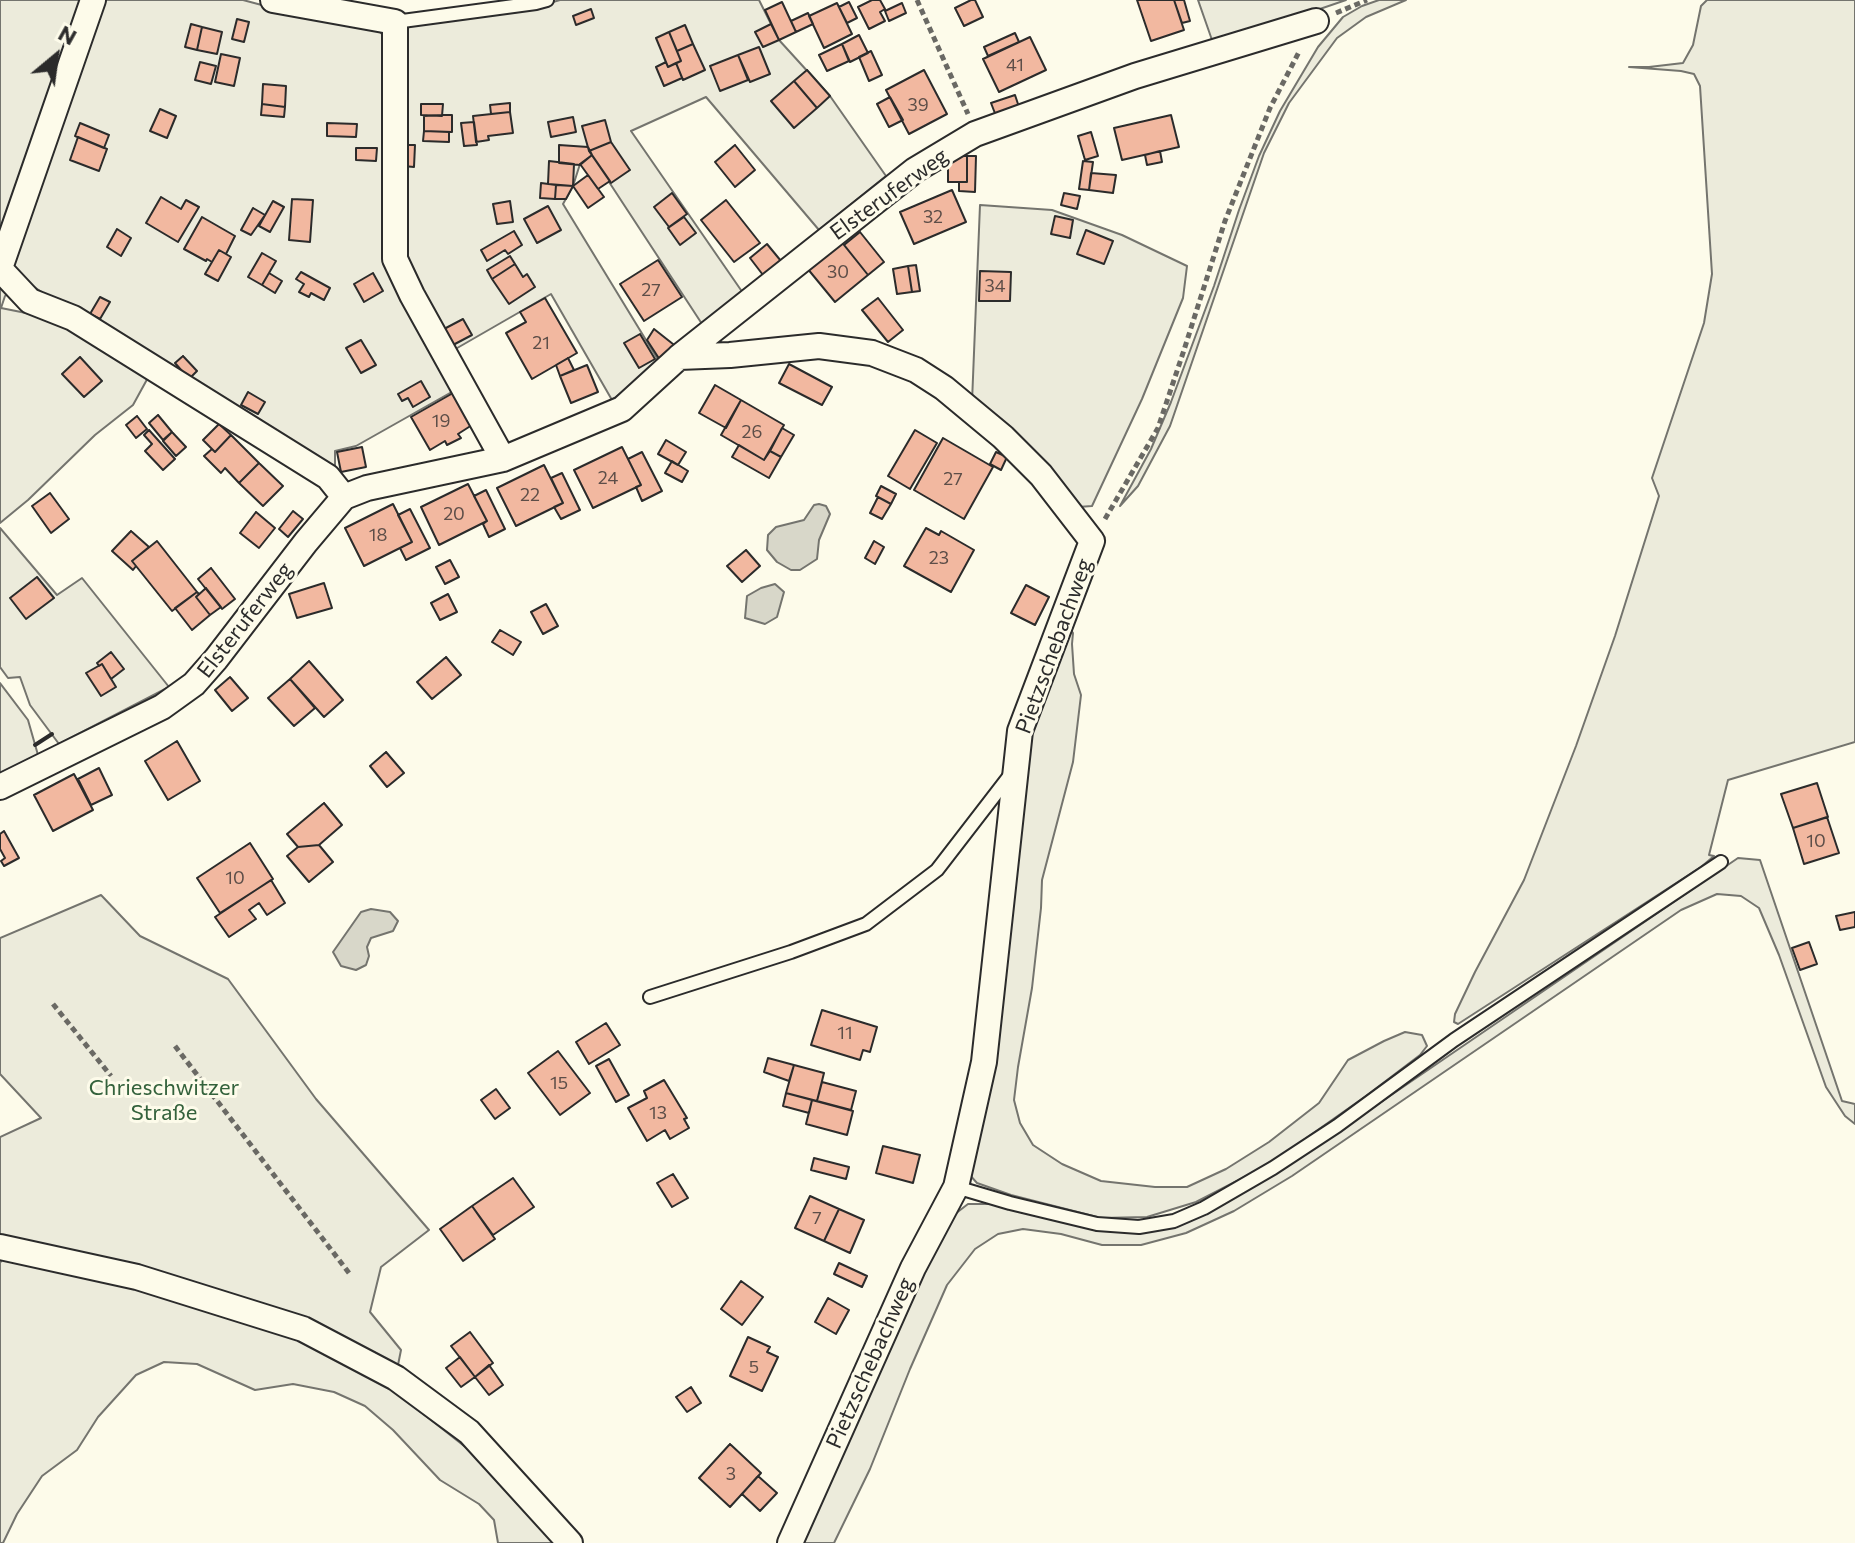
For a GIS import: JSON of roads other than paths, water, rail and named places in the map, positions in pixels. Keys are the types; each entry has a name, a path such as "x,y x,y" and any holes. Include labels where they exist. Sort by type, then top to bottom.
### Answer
{"street":[{"path":"93,0 0,268 30,301 73,318 328,477 344,497"},
{"path":"273,0 395,22 395,259 503,459"},
{"name":"Elsteruferweg","path":"0,787 162,707 194,684 344,497 367,488 503,459 622,409 679,357 915,170 975,134 1135,76 1316,21"},
{"name":"Pietzschebachweg","path":"679,357 819,346 872,353 916,370 944,388 1003,437 1041,475 1092,541 1020,731 984,1062 956,1187 907,1281 790,1543"},
{"path":"0,1247 137,1277 317,1336 396,1378 469,1432 570,1543"}],"lane":[{"path":"395,22 547,0"},
{"path":"650,997 791,952 866,924 937,870 1015,768"},
{"path":"956,1187 1097,1224 1139,1227 1174,1221 1204,1208 1273,1168 1337,1126 1454,1040 1721,862"}],"park label":[{"name":"Chrieschwitzer Straße","path":"164,1100"}]}
